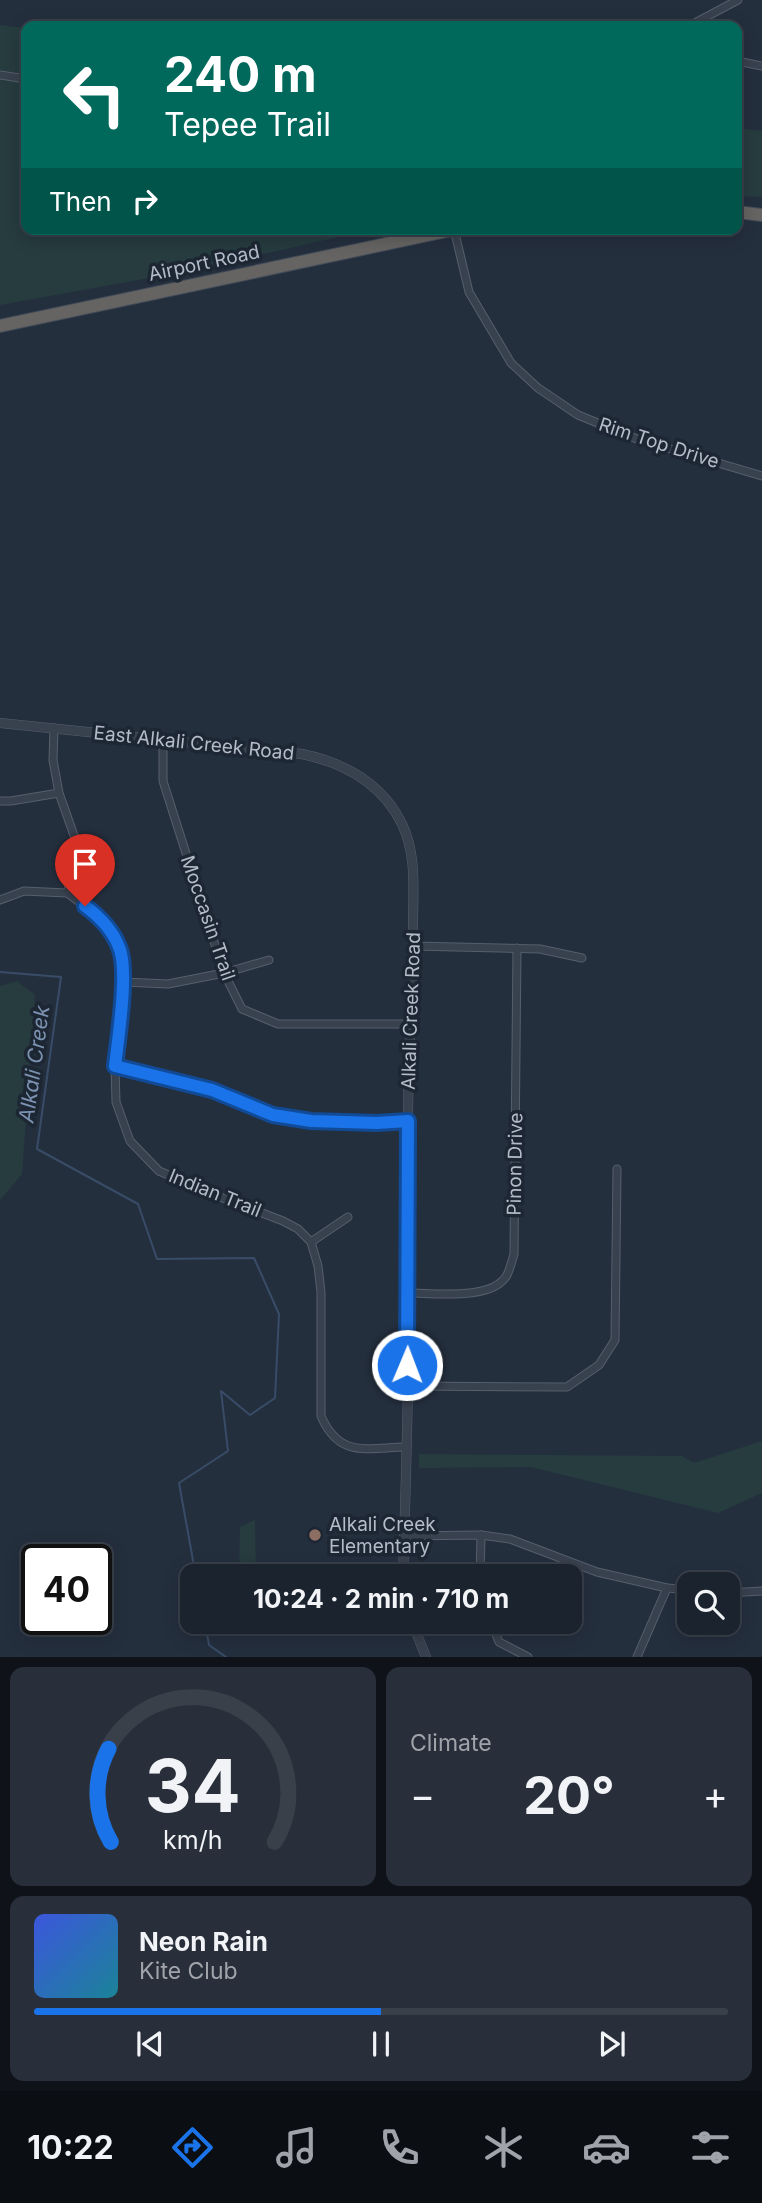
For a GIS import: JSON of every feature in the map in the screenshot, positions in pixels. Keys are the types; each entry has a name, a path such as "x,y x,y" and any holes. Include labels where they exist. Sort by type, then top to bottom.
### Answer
{"highway":[{"path":"742,213 762,215"},
{"name":"Airport Road","path":"0,326 427,235"}],"street":[{"path":"698,21 738,0"},
{"path":"742,62 762,66"},
{"path":"0,75 21,78"},
{"name":"Rim Top Drive","path":"456,235 469,292 511,363 538,388 578,415 637,439 762,476"},
{"name":"East Alkali Creek Road","path":"0,723 302,754 326,759 357,774 378,791"},
{"path":"0,900 24,891 67,893 73,874 77,845 59,793 53,760 54,728"},
{"name":"Moccasin Trail","path":"163,740 163,781 224,974 242,1009 278,1024 410,1024"},
{"name":"Alkali Creek Road","path":"378,791 402,825 410,847 413,872 403,1564"},
{"path":"0,801 59,793"},
{"name":"Indian Trail","path":"67,893 102,919 120,948 123,982 115,1066 116,1102 130,1141 159,1171 283,1221 298,1229 311,1241"},
{"path":"413,946 540,948 582,958"},
{"name":"Pinon Drive","path":"409,1293 471,1294 494,1287 506,1277 514,1254 517,948"},
{"path":"123,982 168,984 224,974 269,960"},
{"path":"115,1066 212,1090 273,1115 311,1121 408,1121"},
{"path":"407,1386 568,1387 599,1365 615,1340 617,1169"},
{"path":"348,1217 311,1241 321,1292 321,1416 326,1429 336,1441 354,1448 405,1447"},
{"path":"404,1536 481,1535 510,1539 597,1572 677,1589"},
{"path":"480,1564 481,1535"},
{"path":"638,1657 667,1588"},
{"path":"740,1592 762,1591"},
{"path":"417,1634 426,1657"},
{"path":"496,1634 499,1642 528,1657"}],"green space":[{"path":"0,25 21,27 21,235 347,235 188,271 0,305"},
{"path":"742,129 762,131 762,197 742,196"},
{"path":"17,981 35,995 22,1174 0,1200 0,986"},
{"path":"762,1441 762,1493 718,1513 531,1467 419,1468 419,1454 682,1456 694,1463"},
{"path":"255,1520 256,1564 239,1564 240,1527"}],"waterway":[{"name":"Alkali Creek","path":"0,972 61,977 37,1149 138,1204 157,1259 254,1258 279,1314 275,1398 250,1415 221,1391 228,1451 179,1483 194,1564"},
{"name":"Alkali Creek","path":"207,1634 209,1645 226,1657"}],"place":[{"name":"Alkali Creek Elementary","path":"315,1535"}],"route":[{"path":"85,906 102,919 120,948 123,982 115,1066 212,1090 273,1115 311,1121 408,1121 407,1365"}]}
